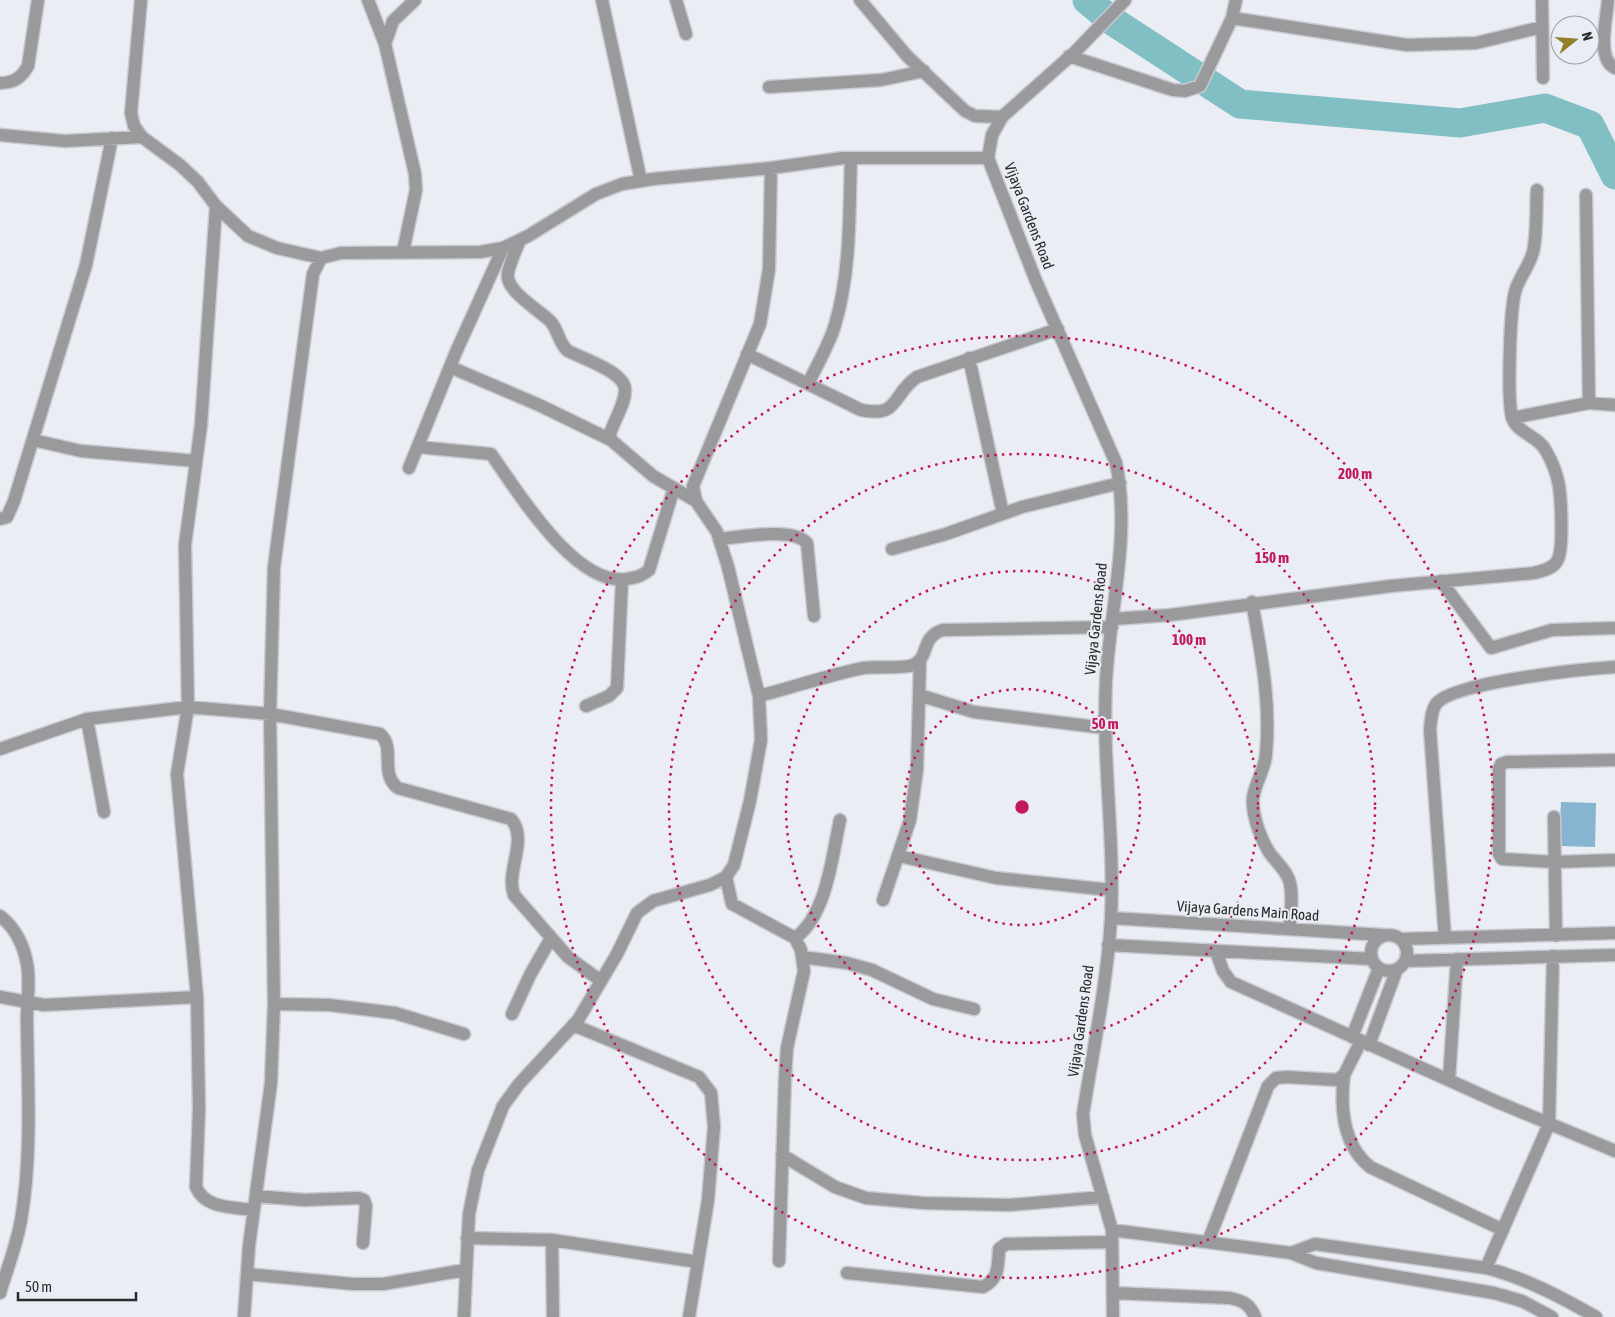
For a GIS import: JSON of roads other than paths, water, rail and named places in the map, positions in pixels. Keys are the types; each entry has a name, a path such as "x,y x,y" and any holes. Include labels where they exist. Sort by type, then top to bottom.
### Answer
{"street":[{"path":"0,83 16,81 23,75 28,66 38,0"},
{"path":"141,0 131,113 134,126 142,137 180,165 198,182 216,206 248,236 277,248 321,258 341,253 480,252 503,248 520,240 596,194 622,184 641,181 851,158 988,158"},
{"path":"368,0 385,44 415,174 416,190 403,252"},
{"path":"385,44 393,21 414,0"},
{"path":"602,0 641,181"},
{"path":"676,0 686,34"},
{"path":"860,0 906,56 965,111 975,116 1002,117"},
{"name":"Vijaya Gardens Road","path":"1113,1317 1112,1236 1085,1135 1083,1114 1111,918 1105,728 1106,678 1113,623 1121,527 1120,483 1116,463 1036,281 988,158 992,135 1002,117 1073,54 1125,0"},
{"path":"1073,54 1172,90 1185,92 1200,86 1232,18 1236,0"},
{"path":"1542,0 1543,78"},
{"path":"1608,0 1604,51 1606,61 1615,68"},
{"path":"1232,18 1406,45 1476,43 1542,27"},
{"path":"769,87 881,80 924,71"},
{"path":"0,135 65,141 142,137"},
{"path":"0,519 7,517 10,510 86,265 112,138"},
{"path":"808,384 834,327 844,290 849,232 851,158"},
{"path":"696,501 693,486 760,324 769,269 772,168"},
{"path":"883,900 910,820 915,780 920,661 928,640 933,633 943,630 1113,623 1252,602 1441,581 1534,573 1548,569 1557,562 1560,549 1559,486 1546,449 1519,428 1512,418 1510,396 1515,291 1530,263 1534,248 1537,190"},
{"path":"1586,195 1589,403"},
{"path":"216,206 201,425 185,546 188,707 177,787 197,997 199,1109 196,1187 200,1195 208,1202 222,1206 254,1210"},
{"path":"520,240 508,272 507,280 512,288 552,323 562,346 568,351 612,372 622,380 624,394 610,434 611,440"},
{"path":"409,468 450,368 503,248"},
{"path":"244,1317 254,1210 271,1083 274,1004 270,714 274,567 313,274 321,258"},
{"path":"748,354 861,410 875,413 884,412 892,406 906,384 912,381 969,358 1058,329"},
{"path":"969,358 1003,514"},
{"path":"450,368 539,405 611,440 653,476 696,501 706,513 719,539 760,696 761,740 734,865 726,877 710,885 653,901 637,913 601,981 573,1026 518,1084 503,1106 478,1170 469,1214 464,1317"},
{"path":"1512,418 1589,403 1615,405"},
{"path":"33,440 81,451 196,461"},
{"path":"418,447 491,454 519,497 564,549 602,576 622,580 644,575 649,570 674,488"},
{"path":"892,549 946,534 1003,514 1120,483"},
{"path":"719,539 793,534 802,537 807,543 814,616"},
{"path":"586,706 609,696 617,688 622,580"},
{"path":"1441,581 1492,648 1552,630 1615,628"},
{"path":"1252,602 1267,686 1266,756 1252,796 1253,806 1255,819 1268,850 1289,878 1291,890 1290,929"},
{"path":"760,696 861,669 880,666 912,666 920,661"},
{"path":"1445,938 1430,730 1431,716 1437,703 1450,694 1533,675 1615,667"},
{"path":"919,695 974,712 1105,728"},
{"path":"0,749 87,719 188,707 270,714 380,734 385,738 387,747 387,772 392,783 398,788 511,819 516,825 518,835 510,886 522,906 568,957 601,981"},
{"path":"87,719 104,812"},
{"path":"1615,760 1501,764 1499,769 1499,854 1502,859 1556,862 1615,860"},
{"path":"1554,817 1556,936"},
{"path":"794,938 804,931 818,908 826,884 840,820"},
{"path":"899,856 996,878 1111,890"},
{"path":"726,877 732,904 794,938 801,950 804,971 787,1048 779,1261"},
{"path":"0,916 17,934 23,947 29,977 26,1004 28,1113 24,1198 21,1221 0,1293"},
{"name":"Vijaya Gardens Main Road","path":"1111,918 1384,935"},
{"path":"1361,1041 1375,964 1372,947 1378,938 1384,935 1401,939 1615,933"},
{"path":"512,1014 530,975 552,938"},
{"path":"1401,939 1407,949 1401,965 1344,1075 1341,1102 1350,1143 1359,1158 1370,1167 1503,1230"},
{"path":"1108,945 1216,951 1375,964 1391,971 1401,965 1456,959 1615,955"},
{"path":"1216,951 1223,971 1231,982 1448,1080 1615,1151"},
{"path":"1486,1268 1549,1124 1553,956"},
{"path":"802,957 847,963 872,970 933,999 974,1010"},
{"path":"1448,1080 1456,959"},
{"path":"0,997 26,1004 44,1005 197,997"},
{"path":"274,1004 329,1005 395,1013 464,1034"},
{"path":"573,1026 699,1077 707,1085 711,1093 714,1127 708,1200 689,1317"},
{"path":"1208,1242 1268,1086 1276,1078 1337,1080 1344,1075"},
{"path":"782,1155 835,1187 866,1198 923,1203 1009,1205 1103,1197"},
{"path":"256,1196 304,1200 359,1198 364,1200 366,1206 363,1243"},
{"path":"847,1272 983,1288 992,1283 996,1275 999,1249 1006,1244 1112,1236 1208,1242 1291,1253 1316,1263 1494,1293 1522,1301 1552,1317"},
{"path":"467,1238 552,1240 698,1262"},
{"path":"552,1240 553,1317"},
{"path":"1291,1253 1315,1244 1486,1268 1507,1273 1552,1293 1596,1317"},
{"path":"247,1274 353,1284 382,1284 465,1270"},
{"path":"1113,1293 1230,1298 1244,1302 1252,1308 1255,1317"}],"waterway":[{"path":"1087,0 1111,20 1240,104 1460,123 1545,108 1590,125 1615,175"}]}
